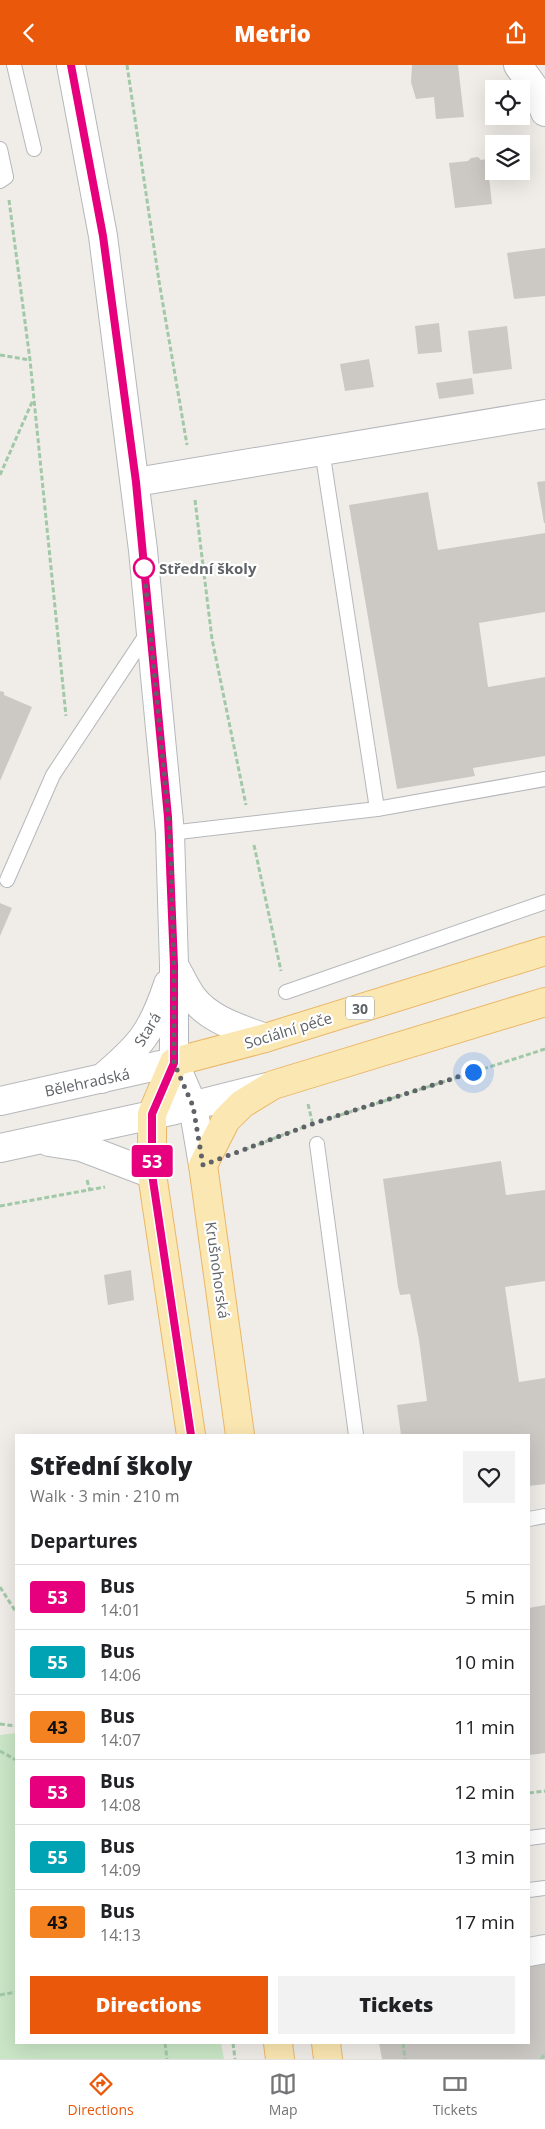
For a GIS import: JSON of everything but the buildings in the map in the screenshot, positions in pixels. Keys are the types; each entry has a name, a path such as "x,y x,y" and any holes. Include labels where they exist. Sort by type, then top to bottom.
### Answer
{"main road":[{"name":"Sociální péče","path":"174,1063 265,1039 545,951"},
{"path":"203,1165 226,1121 242,1104 273,1085 545,1002"},
{"path":"174,1063 173,1110 152,1174 191,1434"},
{"name":"Krušnohorská","path":"203,1165 240,1434"},
{"path":"278,2044 280,2059"},
{"path":"326,2044 328,2059"}],"street":[{"name":"Stará","path":"70,65 103,236 136,482 170,833 174,965 174,1063"},
{"path":"518,65 537,92 545,112"},
{"path":"136,482 545,413"},
{"name":"Stará","path":"174,965 192,997 207,1012 225,1023 265,1039"},
{"name":"Stará","path":"101,1079 130,1055 150,1031 163,1001 174,965"},
{"name":"Bělehradská","path":"0,1101 174,1063"},
{"name":"Krušnohorská","path":"174,1063 173,1110 203,1165"},
{"path":"0,1147 173,1110 273,1085"},
{"path":"37,1140 80,1147 152,1174"},
{"path":"530,1952 545,1949"}],"lane":[{"path":"14,65 34,149"},
{"path":"0,149 6,177 0,181"},
{"path":"322,450 377,809"},
{"path":"6,880 53,775 150,629"},
{"path":"170,833 377,809 545,779"},
{"path":"286,992 545,902"},
{"path":"317,1144 356,1434"},
{"path":"530,1519 545,1516"},
{"path":"530,1838 545,1836"},
{"path":"530,1890 545,1888"}],"path":[{"path":"10,211 30,360 69,749"},
{"path":"0,355 30,360"},
{"path":"0,475 33,400"},
{"path":"312,1124 545,1049"},
{"path":"203,1165 303,1128"},
{"path":"0,1206 90,1191 107,1186"},
{"path":"0,1587 15,1610"},
{"path":"0,1724 15,1726"},
{"path":"0,1751 15,1759"},
{"path":"530,1793 545,1791"},
{"path":"0,1995 15,1992"},
{"path":"165,2044 168,2059"},
{"path":"233,2044 235,2059"},
{"path":"403,2044 405,2059"},
{"path":"541,2059 545,2054"}],"green space":[{"path":"15,1733 15,2044 221,2044 224,2059 0,2059 0,1735"}],"bus line":[{"name":"53","path":"71,65 103,236 136,482 170,833 174,965 174,1063 152,1114 152,1174 165,1250 191,1434"}],"place":[{"name":"Střední školy","path":"144,568"}],"route":[{"path":"144,568 170,833 174,965 174,1063 193,1106 203,1165 312,1124 473,1072"}]}
